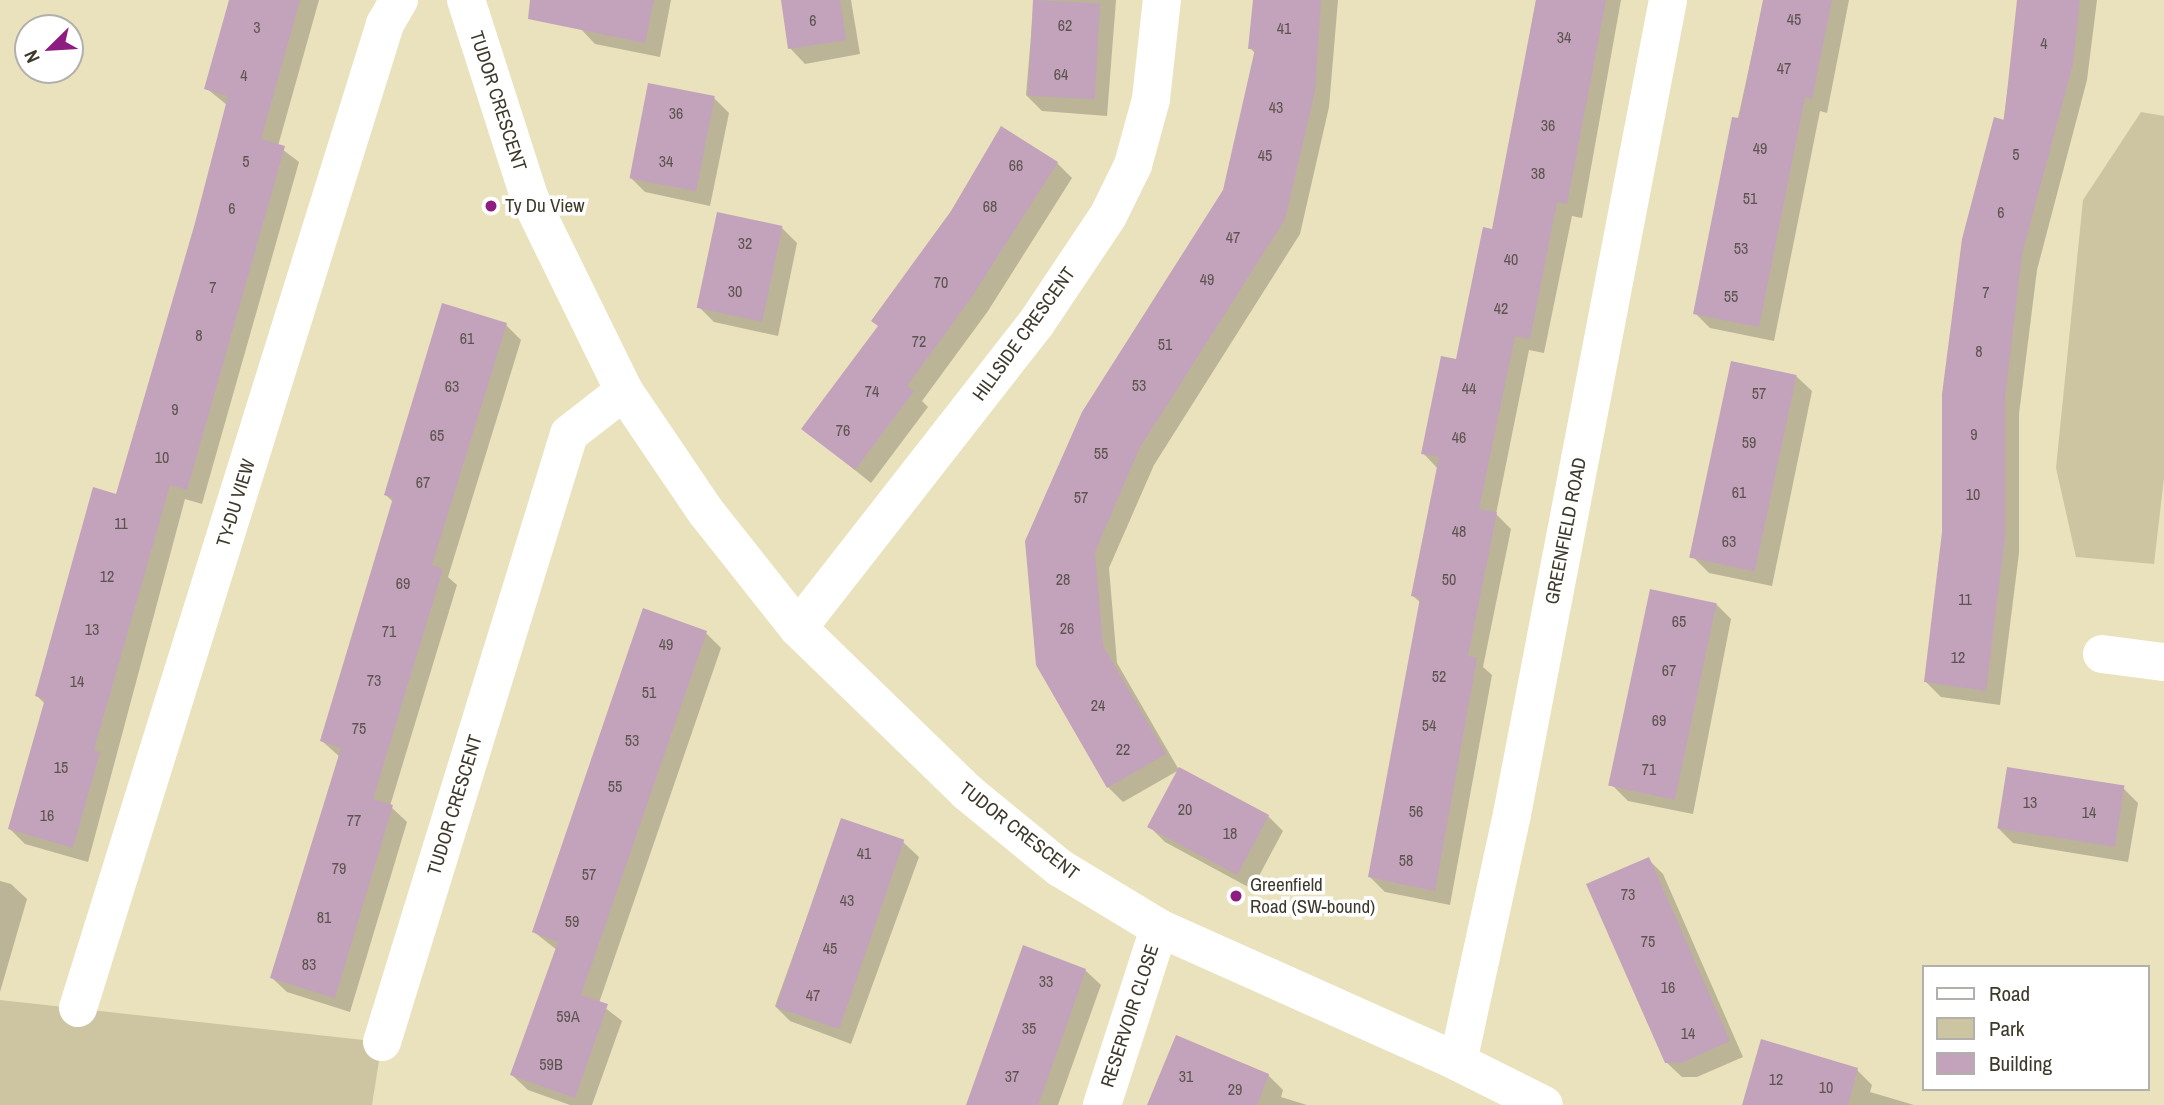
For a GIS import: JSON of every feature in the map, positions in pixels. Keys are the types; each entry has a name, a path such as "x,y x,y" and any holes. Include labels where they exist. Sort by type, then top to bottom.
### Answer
{"street":[{"name":"TY-DU VIEW","path":"78,1008 385,24 399,0"},
{"name":"TUDOR CRESCENT","path":"466,0 530,199 624,391 706,512 798,628 967,792 1060,868 1159,928 1458,1062 1544,1105"},
{"name":"HILLSIDE CRESCENT","path":"798,628 1035,324 1108,216 1133,165 1151,99 1162,0"},
{"name":"GREENFIELD ROAD","path":"1458,1062 1511,814 1668,0"},
{"name":"TUDOR CRESCENT","path":"382,1042 569,434 624,391"},
{"path":"2102,654 2164,662"},
{"name":"RESERVOIR CLOSE","path":"1102,1105 1159,928"}],"green space":[{"path":"2141,112 2164,116 2164,478 2154,564 2076,557 2056,468 2083,200"},
{"path":"0,1000 382,1042 372,1105 0,1105"}],"building":[{"path":"229,0 300,0 261,139 285,146 187,490 170,485 94,750 100,752 73,848 8,829 45,699 35,696 93,487 116,494 195,223 228,96 204,89"},
{"path":"530,0 654,0 645,43 528,19"},
{"path":"781,0 840,0 846,40 788,49"},
{"path":"1033,0 1100,4 1095,99 1028,96"},
{"path":"1253,0 1321,0 1315,91 1285,219 1139,449 1095,552 1103,646 1166,754 1107,788 1036,665 1025,541 1082,412 1223,190 1255,49 1248,49"},
{"path":"1536,0 1606,0 1567,204 1557,202 1530,339 1515,336 1479,509 1497,512 1468,656 1477,658 1435,891 1368,877 1420,598 1411,596 1439,457 1421,454 1441,356 1456,359 1483,227 1492,229"},
{"path":"1763,0 1832,0 1812,99 1805,97 1759,327 1693,314 1732,117 1739,118"},
{"path":"2017,0 2080,0 2073,64 2022,254 2005,398 2005,537 1986,691 1924,682 1942,532 1942,394 1962,239 1994,117 2004,120"},
{"path":"648,83 715,96 696,191 629,178"},
{"path":"1001,126 1058,162 973,295 907,386 914,391 855,470 801,429 878,326 871,321 951,211"},
{"path":"717,212 783,226 762,322 697,308"},
{"path":"442,303 507,323 432,565 443,569 373,799 393,805 335,998 270,978 341,748 320,741 393,498 384,495"},
{"path":"1731,361 1797,375 1755,572 1689,558"},
{"path":"1650,589 1717,603 1675,800 1608,786"},
{"path":"643,608 707,631 581,995 608,1004 575,1098 510,1075 558,942 532,932"},
{"path":"1179,767 1269,815 1237,875 1147,827"},
{"path":"2007,767 2125,786 2115,847 1997,828"},
{"path":"841,818 904,840 839,1029 776,1007"},
{"path":"1649,857 1730,1041 1681,1063 1665,1063 1586,884"},
{"path":"1023,945 1086,969 1070,1016 1038,1105 966,1105"},
{"path":"1176,1035 1269,1074 1257,1105 1147,1105"},
{"path":"1761,1039 1858,1068 1848,1105 1742,1105"}],"place":[{"name":"Ty Du View","path":"491,206"},
{"name":"Greenfield Road (SW-bound)","path":"1236,896"}]}
